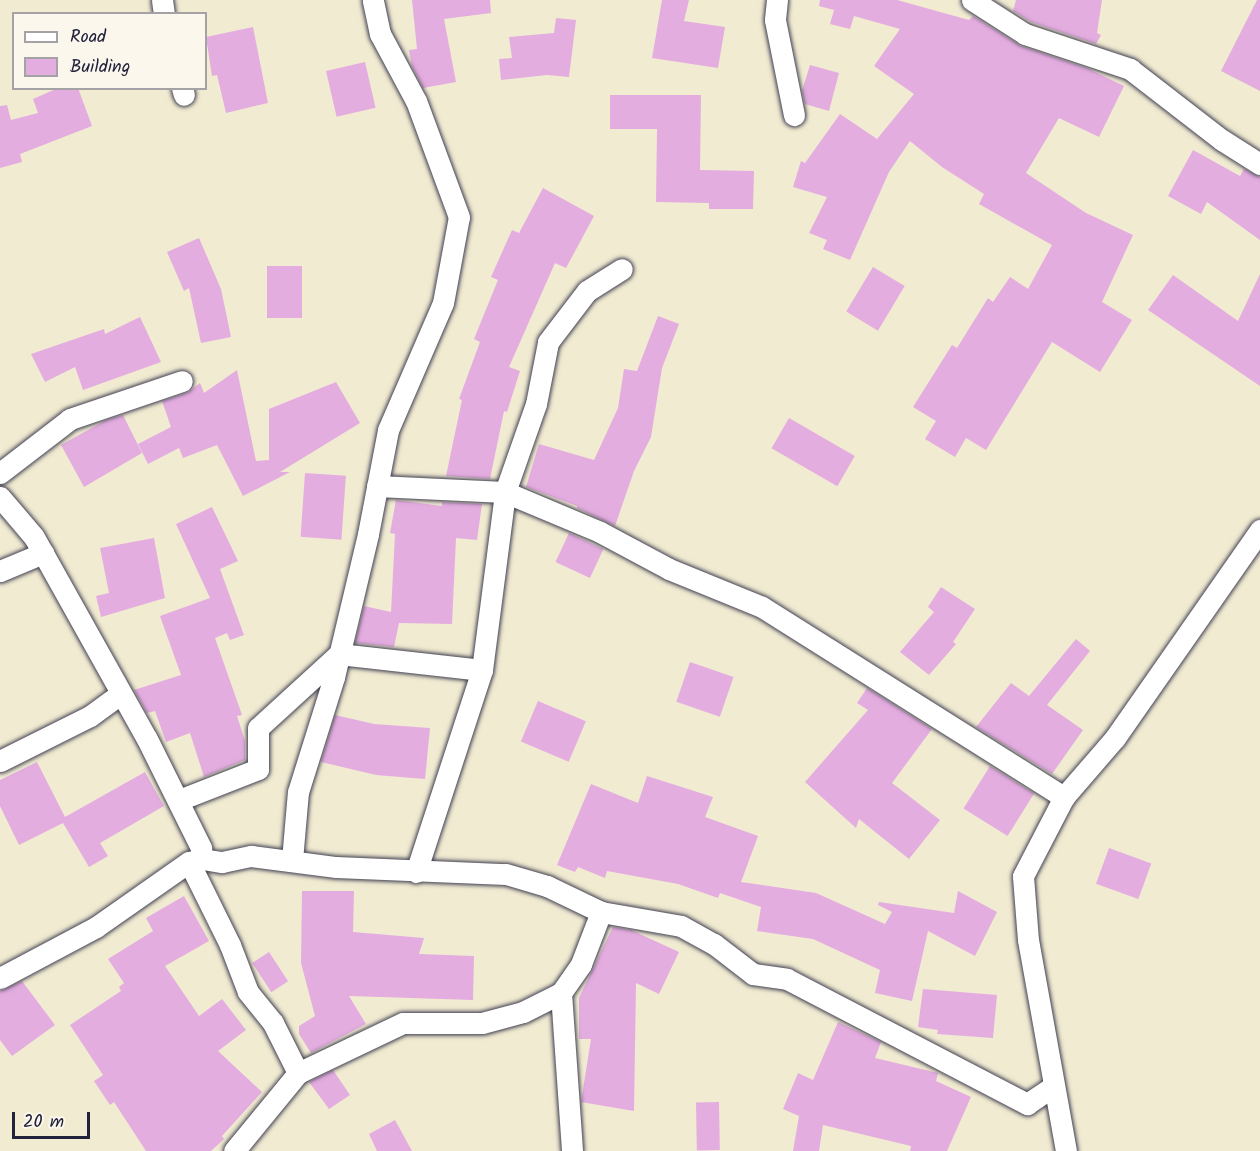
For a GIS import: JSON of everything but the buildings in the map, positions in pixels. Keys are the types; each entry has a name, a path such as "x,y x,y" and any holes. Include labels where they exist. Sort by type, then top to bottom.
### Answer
{"street":[{"path":"292,860 298,792 339,654 388,430 442,303 459,217 416,101 380,34 373,0"},
{"path":"777,0 775,20 794,115"},
{"path":"972,0 1025,33 1130,69 1222,140 1260,164"},
{"path":"416,872 482,670 505,492 536,404 548,342 587,291 622,269"},
{"path":"0,473 70,420 182,381"},
{"path":"377,486 505,492 600,532 669,569 762,607 1064,797"},
{"path":"0,496 28,529 43,553 179,800 201,848 196,860 96,927 0,978"},
{"path":"1066,1151 1028,940 1023,876 1034,850 1064,797 1115,738 1260,530"},
{"path":"0,571 43,553"},
{"path":"179,800 258,769 258,728 339,654 482,670"},
{"path":"0,761 90,716 120,694"},
{"path":"196,860 222,862 251,856 336,867 507,874 547,886 601,912 681,926 714,944 753,974 787,979 1027,1104 1054,1086"},
{"path":"196,860 248,992 273,1023 298,1073"},
{"path":"234,1151 298,1073 404,1023 482,1023 523,1012 561,993 581,964 601,912"},
{"path":"561,993 572,1151"}]}
